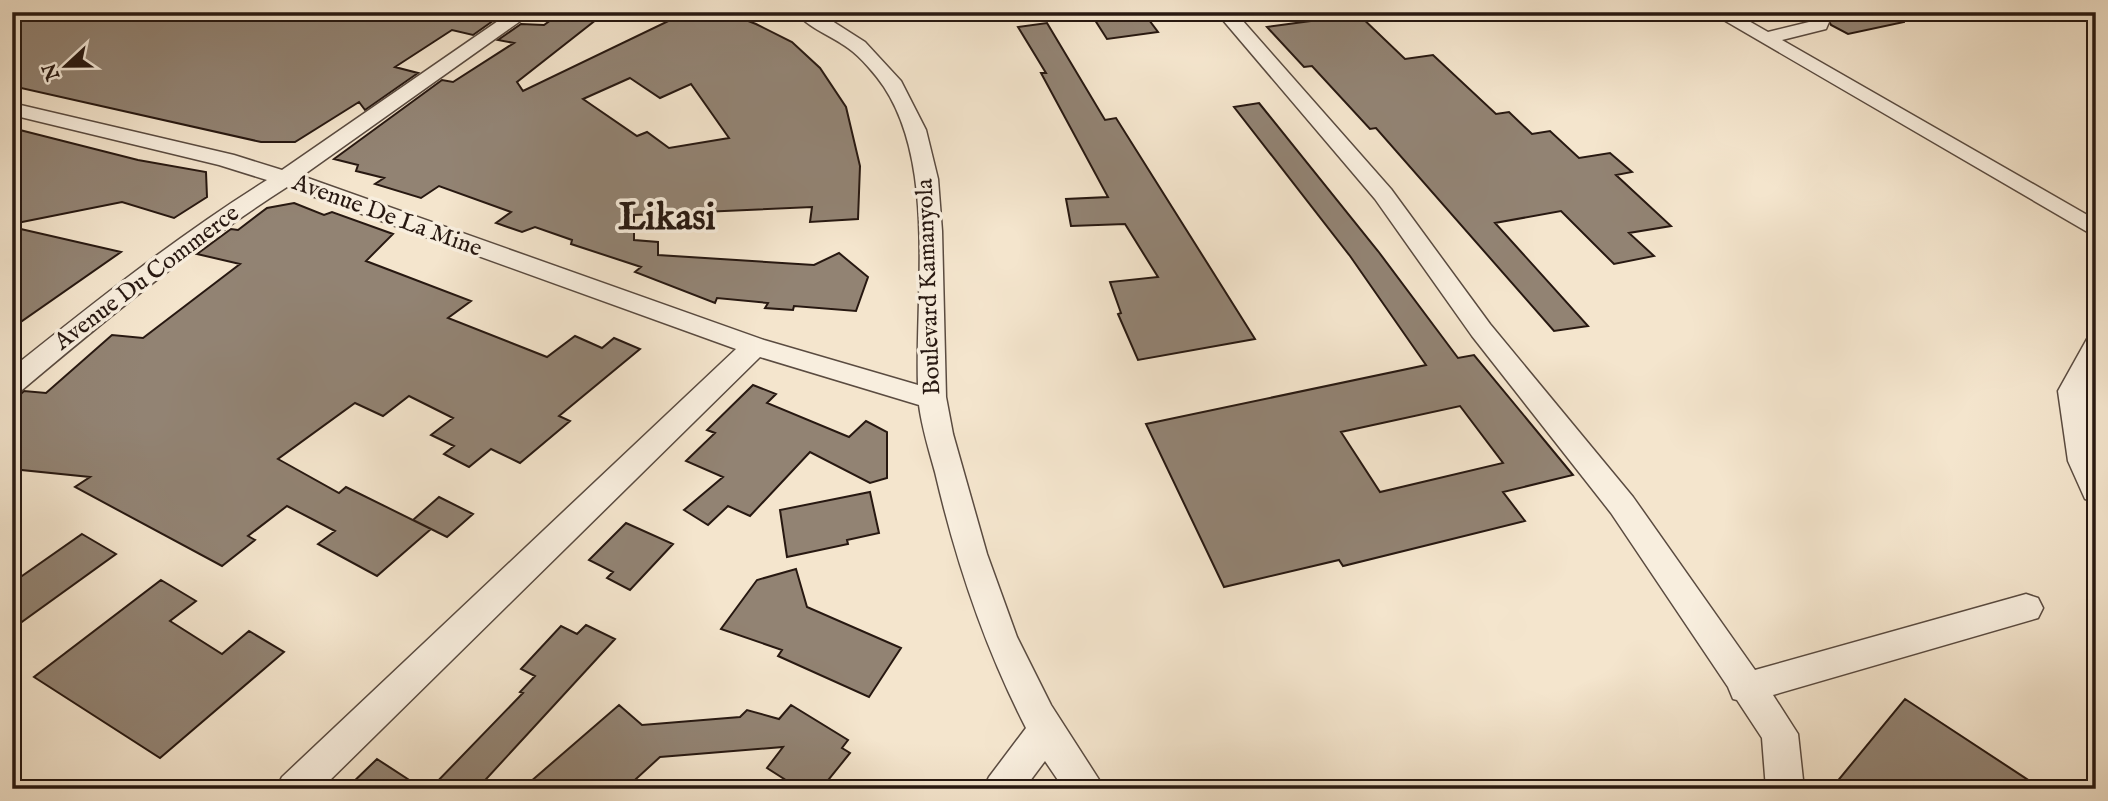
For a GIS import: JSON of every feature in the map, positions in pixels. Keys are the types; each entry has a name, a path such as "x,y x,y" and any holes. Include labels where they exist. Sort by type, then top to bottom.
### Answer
{"street":[{"name":"Avenue Du Commerce","path":"12,383 133,284 223,217 285,178 524,12"},
{"name":"Boulevard Kamanyola","path":"805,12 847,36 883,67 908,106 925,168 929,204 932,399 964,534 989,610 1045,731 1086,789"},
{"path":"1225,12 1383,194 1481,330 1622,505 1745,688 1780,734 1785,789"},
{"path":"1719,12 2096,230"},
{"path":"1765,39 1819,25 1820,22 1809,12"},
{"name":"Avenue De La Mine","path":"12,108 226,160 285,178 755,345 932,399"},
{"path":"295,789 755,345"},
{"path":"2096,345 2072,391 2083,461 2096,491"},
{"path":"1745,688 2026,608"},
{"path":"1002,789 1045,731"}],"building":[{"path":"12,12 393,12 413,16 416,12 481,12 478,14 497,18 473,35 452,30 395,67 418,73 365,110 359,102 295,142 261,142 12,86"},
{"path":"562,12 606,12 517,82 523,91 687,12 725,12 792,42 820,68 846,107 860,166 858,219 810,222 812,207 634,215 634,240 658,242 658,255 814,265 839,253 868,277 856,311 794,306 793,310 765,308 768,303 717,298 715,303 635,272 641,267 571,244 572,240 535,227 522,232 496,223 511,212 439,186 421,198 375,184 384,178 356,171 358,165 334,159 442,80 453,82 514,43 498,40 521,24 544,25","holes":["630,78 660,98 691,84 729,138 669,148 647,132 637,136 583,99"]},
{"path":"1106,12 1143,12 1158,32 1107,39 1093,17 1108,15"},
{"path":"1308,12 1356,12 1405,59 1433,55 1496,114 1509,112 1532,134 1550,131 1579,158 1610,153 1632,172 1616,175 1671,226 1629,233 1654,256 1614,264 1561,211 1495,223 1588,326 1554,331 1376,128 1370,129 1312,66 1304,67 1267,27 1318,20"},
{"path":"1824,12 1903,12 1904,22 1848,34 1831,25"},
{"path":"1047,23 1105,120 1116,118 1255,339 1138,360 1118,314 1121,313 1110,282 1158,277 1125,224 1071,226 1066,199 1108,197 1041,73 1046,73 1018,27"},
{"path":"1259,103 1378,251 1458,358 1474,355 1573,475 1503,492 1525,521 1343,566 1339,560 1224,587 1146,424 1426,365 1350,256 1234,107","holes":["1460,406 1503,463 1380,492 1341,432"]},
{"path":"12,128 138,160 206,172 207,197 174,218 122,202 12,224"},
{"path":"294,203 324,215 332,212 393,234 366,261 471,301 448,318 547,357 575,336 602,348 614,338 640,349 559,416 570,421 520,463 491,449 469,467 444,454 454,446 431,435 453,418 409,396 383,416 355,403 278,459 339,493 346,487 431,529 377,576 318,544 335,531 287,506 248,536 255,540 222,566 75,487 90,477 12,469 12,402 24,391 46,393 112,335 143,338 240,264 197,254 231,229 238,230 267,208"},
{"path":"12,227 121,252 12,328"},
{"path":"753,385 776,394 767,403 849,437 866,421 887,432 887,478 870,483 810,452 750,516 728,506 708,525 684,510 723,477 686,461 715,433 707,430"},
{"path":"870,492 879,533 847,540 848,544 787,557 780,510"},
{"path":"439,497 473,514 447,537 413,520"},
{"path":"626,523 673,544 630,590 607,578 613,572 589,560"},
{"path":"82,534 116,554 12,629 12,583"},
{"path":"796,569 807,607 901,648 869,697 778,656 782,650 721,629 757,580"},
{"path":"161,580 196,601 170,621 222,654 249,631 284,652 160,758 34,677"},
{"path":"586,625 615,639 477,789 430,789 523,693 520,692 535,676 521,669 561,626 577,634"},
{"path":"1905,699 2042,789 1831,789"},
{"path":"619,705 642,725 740,717 747,710 779,719 791,705 848,740 842,748 850,753 821,789 800,789 767,768 783,747 660,757 625,789 522,789"},
{"path":"377,759 423,789 346,789"}],"district":[{"name":"Likasi","path":"667,219"}]}
